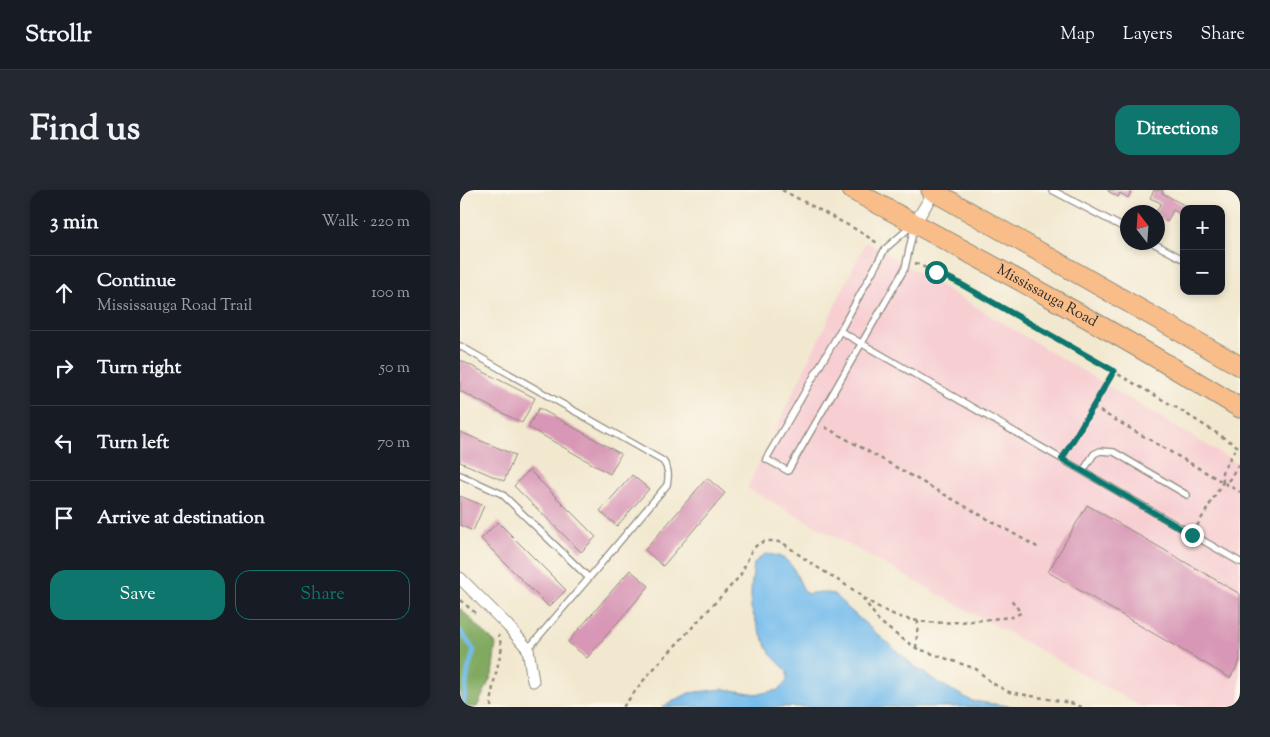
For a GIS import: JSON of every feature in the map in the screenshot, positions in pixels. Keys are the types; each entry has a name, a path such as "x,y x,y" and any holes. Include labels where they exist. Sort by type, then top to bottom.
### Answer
{"main road":[{"name":"Mississauga Road","path":"852,190 1158,358 1240,408"},
{"path":"934,191 1240,366"}],"street":[{"path":"915,224 934,191"},
{"path":"460,578 528,649 533,681"}],"lane":[{"path":"1052,190 1120,226"},
{"path":"915,224 905,268 788,471 766,459 884,249 915,224"},
{"path":"1165,249 1180,257"},
{"path":"840,330 1240,562"},
{"path":"460,346 659,459 667,467 669,476 667,485 528,649"},
{"path":"1083,471 1094,454 1100,451 1114,452 1187,495"},
{"path":"460,475 502,494 589,578"}],"path":[{"path":"782,190 858,230 872,240"},
{"path":"919,266 957,282 1114,371 1238,447 1222,472 1222,482 1192,535"},
{"path":"1062,459 1114,371"},
{"path":"1093,407 1240,492"},
{"path":"816,422 1039,548"},
{"path":"1222,482 1229,480 1240,462"},
{"path":"623,707 646,676 740,576 752,550 758,544 766,541 783,543 852,589 862,598 879,621 916,648 976,669 992,683 1009,692 1071,703 1082,707"},
{"path":"862,598 891,614 918,621 945,623 1012,617 1020,613 1010,598"},
{"path":"460,600 483,620"},
{"path":"916,648 918,621"},
{"path":"491,707 493,686 502,647 496,632"}],"shaded area":[{"path":"866,241 1240,465 1240,707 1142,707 747,488"}],"green space":[{"path":"460,608 496,644 492,675 477,707 460,707"}],"water":[{"path":"765,554 775,555 788,562 796,573 806,594 821,592 834,594 914,666 939,683 972,701 1016,707 662,707 689,693 723,689 758,694 778,690 787,681 787,671 771,655 751,608 754,563"}],"building":[{"path":"1108,190 1132,190 1128,198 1120,193 1118,197"},
{"path":"1154,190 1163,190 1162,193 1184,205 1180,205 1180,214 1173,210 1167,222 1165,221 1165,205 1160,205 1161,203 1150,198"},
{"path":"460,360 535,398 522,423 460,391"},
{"path":"539,408 621,454 610,474 528,427"},
{"path":"460,432 515,455 504,481 460,462"},
{"path":"529,470 596,537 581,552 514,486"},
{"path":"632,475 649,489 617,526 600,511"},
{"path":"707,478 725,493 663,566 645,550"},
{"path":"460,496 484,506 473,531 460,525"},
{"path":"1087,505 1240,594 1240,661 1230,678 1048,572"},
{"path":"498,522 566,590 549,607 481,539"},
{"path":"630,570 649,586 587,658 568,642"}],"waterway":[{"path":"460,631 474,650 468,671 463,707"}],"route":[{"path":"936,272 1114,371 1062,459 1192,535"}]}
